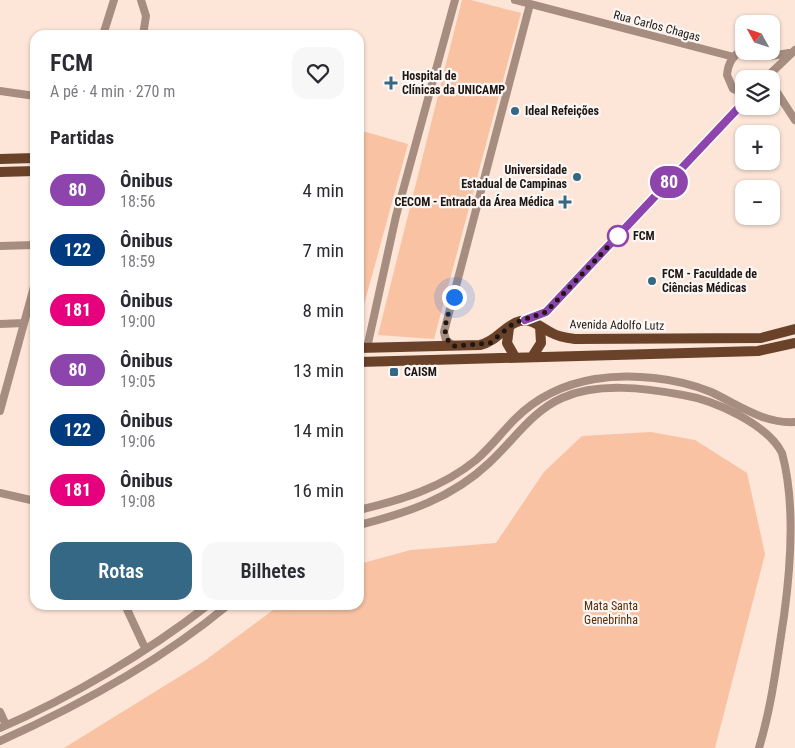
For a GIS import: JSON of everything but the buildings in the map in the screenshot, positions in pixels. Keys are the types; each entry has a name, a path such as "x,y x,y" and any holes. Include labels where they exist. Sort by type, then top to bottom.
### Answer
{"main road":[{"path":"0,159 30,158"},
{"path":"0,172 30,171"},
{"path":"364,348 454,346 490,343 509,327 525,320"},
{"name":"Avenida Adolfo Lutz","path":"525,320 554,334 575,339 761,338 795,330"},
{"path":"532,357 541,343 540,326"},
{"path":"509,327 507,343 515,357"},
{"path":"364,362 758,351 795,342"}],"street":[{"path":"105,30 114,0"},
{"path":"141,0 146,16 144,30"},
{"path":"364,344 396,216 455,0"},
{"name":"Rua Carlos Chagas","path":"516,0 734,57"},
{"path":"454,346 446,340 444,332 530,4"},
{"path":"780,56 795,49"},
{"path":"776,70 795,49"},
{"path":"734,57 726,75 735,94"},
{"path":"0,91 30,95"},
{"path":"780,96 795,120"},
{"path":"525,320 546,312 735,112"},
{"path":"0,246 30,245"},
{"path":"0,411 2,398 30,302"},
{"path":"0,324 24,323"},
{"path":"364,509 400,500 443,482 476,459 517,417 539,399 560,388 596,378 638,377 675,382 709,392 779,423 795,422"},
{"path":"364,524 392,517 428,504 448,492 487,465 550,403 565,396 593,389 651,390 688,396 730,411 768,435 781,451 789,467 795,500 795,538 774,685 760,748"},
{"path":"0,493 30,500"},
{"path":"127,610 145,648"},
{"path":"0,712 3,726 78,689 145,648 201,610"},
{"path":"0,741 76,706 183,638 221,610"}],"green space":[{"path":"462,0 471,0 521,13 434,339 378,335"},
{"path":"364,131 408,144 364,305"},
{"name":"Mata Santa Genebrinha","path":"651,432 695,440 747,473 765,554 715,748 64,748 203,662 273,610 364,610 364,563 411,550 496,543 544,472 582,436"}],"bus line":[{"name":"80","path":"525,320 540,316 546,312 735,112"}],"place":[{"name":"Hospital de Clínicas da UNICAMP","path":"391,83"},
{"name":"Ideal Refeições","path":"515,111"},
{"name":"Universidade Estadual de Campinas","path":"577,177"},
{"name":"CECOM - Entrada da Área Médica","path":"565,202"},
{"name":"FCM","path":"618,236"},
{"name":"FCM - Faculdade de Ciências Médicas","path":"652,281"},
{"name":"CAISM","path":"394,372"}],"route":[{"path":"454,297 444,332 446,340 454,346 490,343 514,323 540,316 546,312 623,231 618,236"}]}
